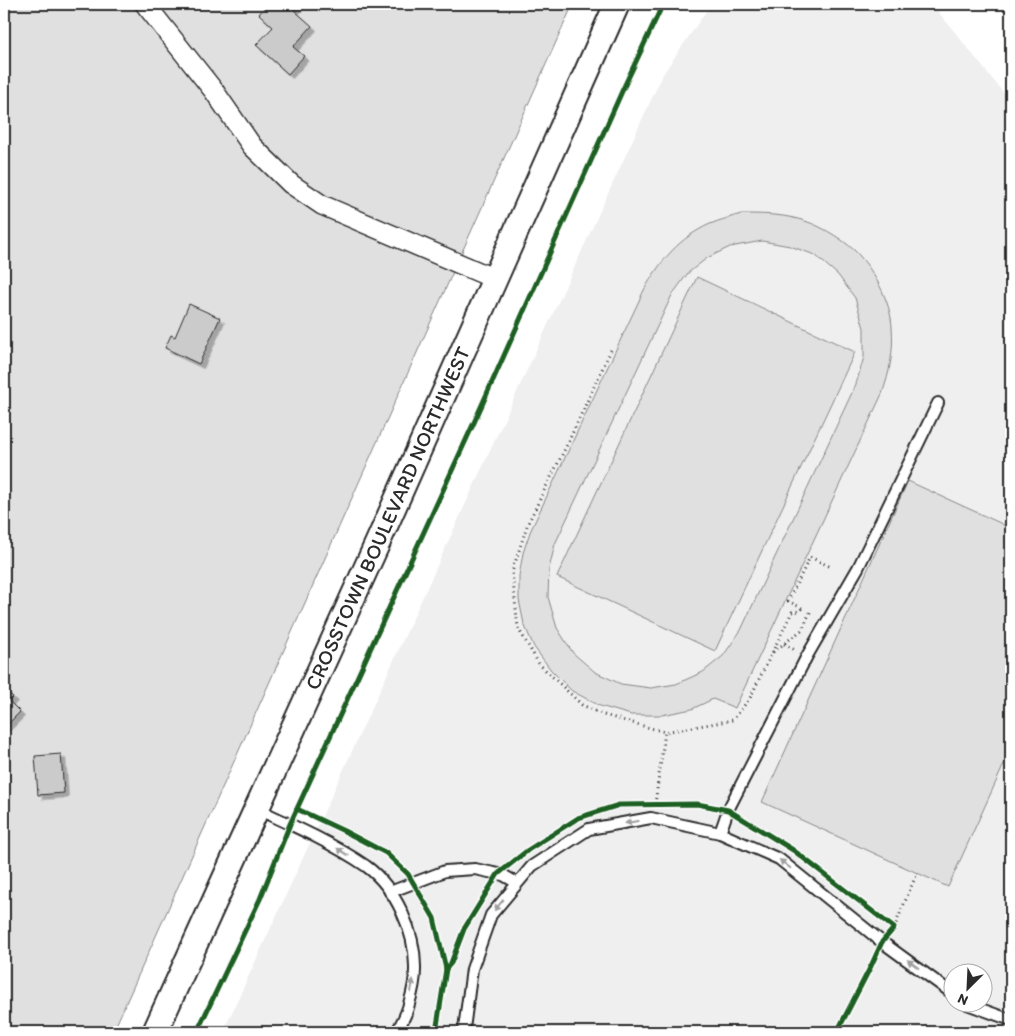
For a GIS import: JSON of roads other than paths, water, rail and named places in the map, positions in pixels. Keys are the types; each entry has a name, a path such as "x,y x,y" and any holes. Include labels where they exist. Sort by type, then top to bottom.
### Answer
{"street":[{"name":"CROSSTOWN BOULEVARD NORTHWEST","path":"154,1032 257,809 496,279 617,4"},
{"path":"148,5 214,91 252,146 291,184 322,205 496,279"}],"lane":[{"path":"720,833 728,810 807,656 858,568 938,403"},
{"path":"257,809 327,842 367,867 385,884 395,900 411,935 415,970 409,1006 397,1032"},
{"path":"465,1032 472,969 491,915 532,866 589,829 652,818 720,833 779,859 882,942 942,986"},
{"path":"390,892 445,871 475,869 503,875 518,883"},
{"path":"992,1013 1011,1020"}]}
